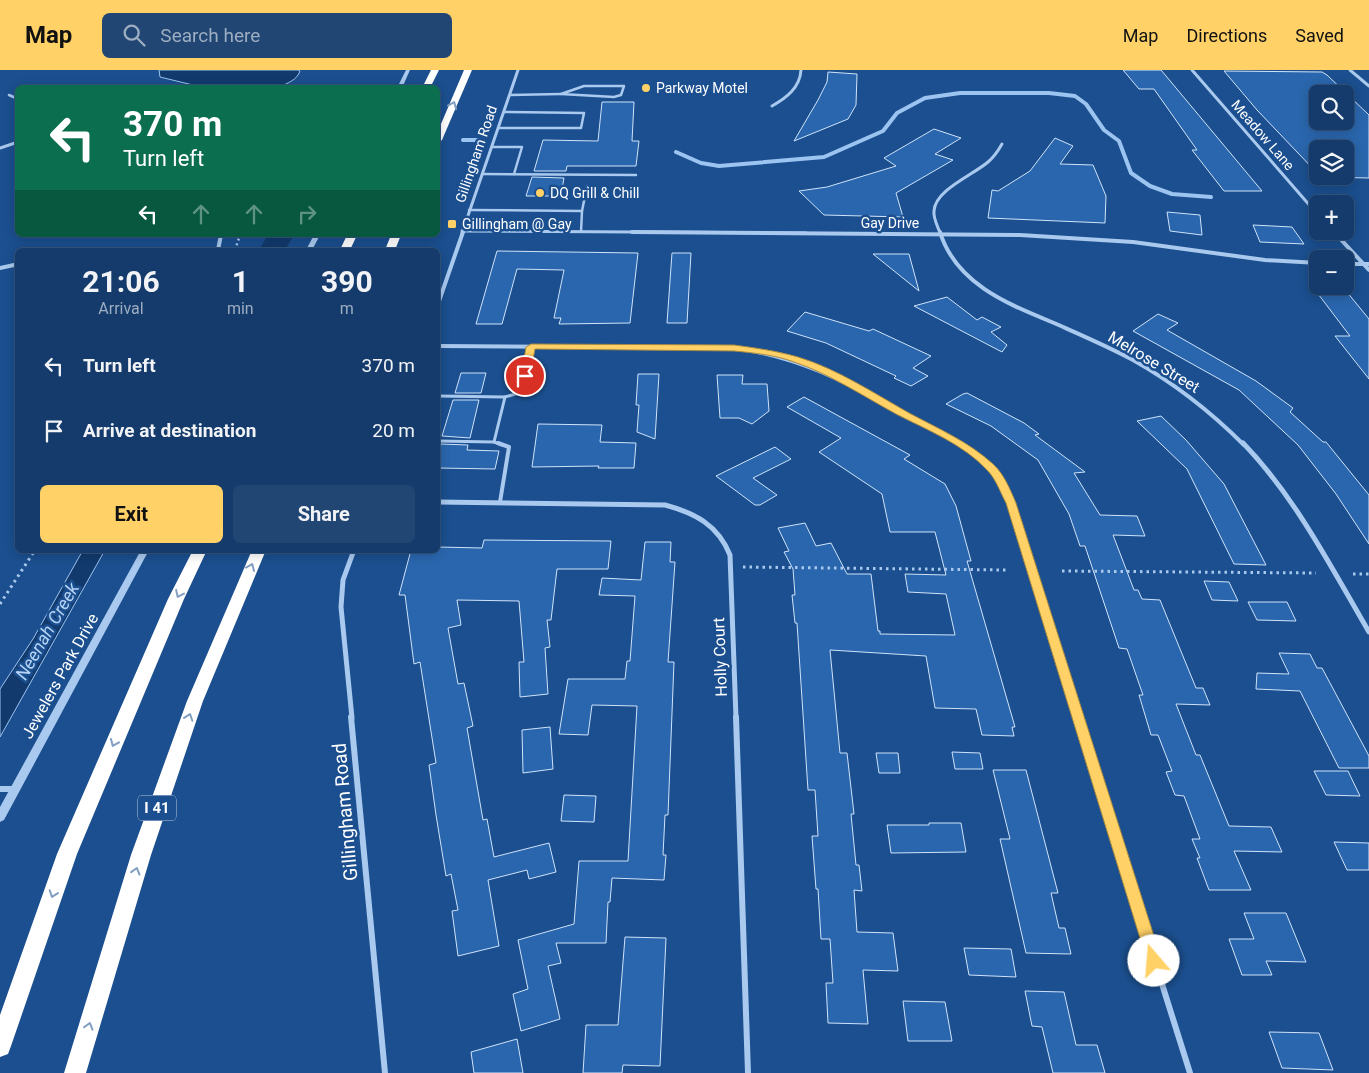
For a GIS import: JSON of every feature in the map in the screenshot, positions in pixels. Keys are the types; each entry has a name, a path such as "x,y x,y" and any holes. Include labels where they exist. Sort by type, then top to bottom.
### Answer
{"highway":[{"path":"428,85 435,70"},
{"path":"440,135 468,70"},
{"path":"0,1046 67,854 176,599 199,553"},
{"name":"I 41","path":"75,1073 156,809 195,701 258,553"}],"street":[{"path":"401,85 408,70"},
{"name":"Gillingham Road","path":"440,298 518,70"},
{"path":"772,106 783,100 797,85 801,70"},
{"name":"Meadow Lane","path":"1192,70 1309,205"},
{"path":"1350,70 1369,86"},
{"path":"0,148 15,143"},
{"name":"Melrose Street","path":"1002,144 989,163 948,190 938,200 934,214 940,234 955,264 981,287 999,298 1134,361 1189,396 1225,426 1252,452 1281,488 1369,632"},
{"name":"Gay Drive","path":"462,231 940,234 1076,237 1265,260 1309,262"},
{"path":"1341,240 1369,270"},
{"path":"1354,264 1369,264"},
{"path":"0,268 14,265"},
{"path":"440,346 734,348 782,355 811,365 949,438 970,450 990,467 998,477 1011,503 1190,1073"},
{"name":"Holly Court","path":"440,502 648,504 681,509 709,523 719,532 728,549 730,567 748,1073"},
{"name":"Jewelers Park Drive","path":"0,817 144,553"},
{"name":"Gillingham Road","path":"353,553 343,580 341,607 386,1073"},
{"path":"0,789 15,789"}],"lane":[{"path":"510,95 561,94 614,97 621,95 624,86 584,86 561,94"},
{"path":"9,95 15,98"},
{"path":"499,128 581,128 584,113 504,112"},
{"path":"492,147 522,147 514,174"},
{"path":"482,174 636,175"},
{"path":"581,232 582,211 587,186"},
{"path":"470,210 582,211"},
{"path":"440,396 505,397 522,392 531,347"},
{"path":"494,442 505,397"},
{"path":"440,441 494,442 509,447 500,502"}],"path":[{"path":"0,604 33,553"},
{"path":"730,567 1006,570"},
{"path":"1062,571 1316,573"},
{"path":"1353,574 1369,574"}],"water":[{"path":"159,70 300,71 294,79 284,85 193,85 160,77"},
{"path":"81,553 103,553 0,737 0,689 33,639"}],"building":[{"path":"1123,70 1161,70 1262,191 1224,191 1192,150 1197,150 1154,89 1139,89"},
{"path":"1224,71 1322,72 1327,75 1338,85 1309,85 1309,130 1354,130 1354,101 1369,115 1369,178 1354,178 1354,140 1309,140 1309,165 1257,110"},
{"path":"828,72 857,74 856,105 848,119 794,141 827,82"},
{"path":"602,102 634,102 632,141 639,141 636,166 567,166 566,171 534,171 543,140 598,141"},
{"path":"934,129 961,138 935,154 953,160 896,193 903,217 824,215 799,191 827,187 896,166 884,158"},
{"path":"1055,138 1073,146 1060,164 1093,165 1106,196 1105,223 988,218 992,190 998,191 1030,171"},
{"name":"DQ Grill & Chill","path":"532,177 564,178 562,189 559,189 557,196 526,196"},
{"path":"1167,212 1200,215 1202,235 1170,231"},
{"path":"1253,225 1292,227 1304,244 1260,242"},
{"path":"497,251 638,253 630,323 559,324 561,318 554,318 564,270 517,269 502,324 476,324"},
{"path":"672,253 691,253 687,323 667,323"},
{"path":"873,254 909,254 919,291"},
{"path":"1319,295 1349,295 1369,319 1369,379 1335,336 1350,336"},
{"path":"947,297 977,320 982,317 1001,327 991,332 1007,345 1002,352 914,306"},
{"path":"805,312 869,331 873,329 931,356 913,368 928,376 911,386 894,378 896,376 826,343 787,331"},
{"path":"1158,314 1178,323 1167,330 1256,381 1293,408 1290,412 1323,442 1326,442 1369,495 1369,544 1336,494 1298,445 1239,390 1133,331"},
{"path":"461,373 486,373 481,393 455,393"},
{"path":"638,374 659,374 655,439 637,432 639,405 636,405"},
{"path":"717,375 743,375 742,384 767,384 769,411 752,424 739,418 720,418"},
{"path":"967,393 1024,423 1039,434 1035,435 1085,472 1074,473 1100,515 1137,516 1145,536 1113,535 1134,590 1138,590 1142,599 1160,600 1196,688 1203,688 1210,705 1176,704 1196,755 1200,755 1229,826 1271,827 1282,852 1234,851 1251,890 1209,890 1197,858 1200,858 1192,839 1200,839 1184,796 1175,795 1166,772 1172,771 1158,735 1151,735 1139,695 1143,695 1127,649 1119,648 1085,546 1080,546 1069,514 1038,460 991,426 946,404"},
{"path":"804,397 910,455 904,459 945,484 956,506 971,561 967,561 1015,727 1012,727 1014,736 982,735 976,709 935,708 926,656 830,650 840,753 847,753 854,814 851,814 856,865 859,865 862,891 854,890 857,932 893,933 898,971 863,970 868,1024 828,1023 826,983 833,983 830,939 821,939 818,889 816,889 812,836 818,836 815,790 808,790 797,623 795,623 792,595 795,595 793,569 784,552 789,551 778,528 805,523 816,546 831,543 847,574 871,574 878,631 880,631 880,634 955,635 946,594 908,592 905,574 946,575 935,532 890,532 882,494 819,452 841,438 787,407"},
{"path":"453,400 479,400 470,438 442,436"},
{"path":"1161,416 1186,440 1224,484 1266,565 1234,564 1187,469 1137,421"},
{"path":"538,424 602,425 600,442 636,443 634,468 598,468 599,466 532,467"},
{"path":"441,444 468,445 467,450 499,451 495,469 440,468"},
{"path":"775,447 791,459 753,478 777,495 760,505 755,505 716,476"},
{"path":"484,540 611,541 608,569 557,569 551,620 547,620 550,647 545,648 548,694 520,697 519,662 524,662 519,601 457,600 461,625 448,628 458,684 464,683 473,726 467,728 483,820 487,819 494,857 549,843 556,872 529,879 527,870 488,880 499,946 458,956 452,911 458,910 451,874 446,876 436,815 429,765 436,763 420,662 414,664 405,595 399,595 410,553 440,553 440,547 482,548"},
{"path":"645,542 671,542 670,562 675,562 668,662 674,662 668,815 665,815 663,855 666,855 664,880 612,878 610,902 608,902 606,943 556,943 561,963 548,966 560,1019 521,1031 513,994 528,989 518,940 574,924 579,861 628,861 637,706 592,705 588,735 559,734 568,679 625,679 627,661 630,661 635,596 599,595 602,578 641,580"},
{"path":"1204,581 1229,582 1238,601 1212,600"},
{"path":"1248,602 1287,602 1296,621 1257,620"},
{"path":"1279,653 1310,654 1317,668 1322,668 1369,756 1369,768 1339,768 1300,691 1256,689 1257,673 1289,674"},
{"path":"550,727 553,769 523,773 522,730"},
{"path":"952,752 980,753 983,769 955,769"},
{"path":"876,753 898,753 900,773 879,773"},
{"path":"993,770 1026,770 1058,893 1051,893 1059,928 1065,928 1071,954 1026,953 1000,839 1010,839"},
{"path":"1314,771 1348,771 1360,796 1326,795"},
{"path":"564,795 596,796 594,822 561,821"},
{"path":"929,823 961,823 966,852 891,853 887,825 929,825"},
{"path":"1334,842 1369,843 1369,870 1347,870"},
{"path":"1244,913 1286,913 1306,962 1266,961 1272,975 1242,975 1229,939 1254,939"},
{"path":"625,937 666,938 660,1066 623,1065 622,1073 583,1073 586,1025 618,1025"},
{"path":"964,948 1011,949 1016,977 969,975"},
{"path":"1025,991 1064,992 1076,1045 1097,1045 1105,1073 1053,1073 1042,1027 1032,1026"},
{"path":"903,1001 945,1002 952,1041 908,1041"},
{"path":"1269,1032 1319,1033 1333,1070 1282,1068"},
{"path":"517,1039 523,1073 474,1073 471,1052"}],"waterway":[{"path":"676,152 701,163 719,166 824,157 883,131 897,113 925,98 960,93 1049,93 1075,96 1086,104 1104,130 1119,141 1131,173 1150,186 1172,194 1211,197"},
{"path":"463,140 479,140"},
{"name":"Neenah Creek","path":"273,248 280,237"}],"place":[{"name":"Parkway Motel","path":"646,88"},
{"name":"DQ Grill & Chill","path":"540,193"},
{"name":"Gillingham @ Gay","path":"452,224"}],"route":[{"path":"525,376 531,347 734,348 782,355 824,371 949,438 970,450 990,467 1005,488 1011,503 1154,961"}]}
